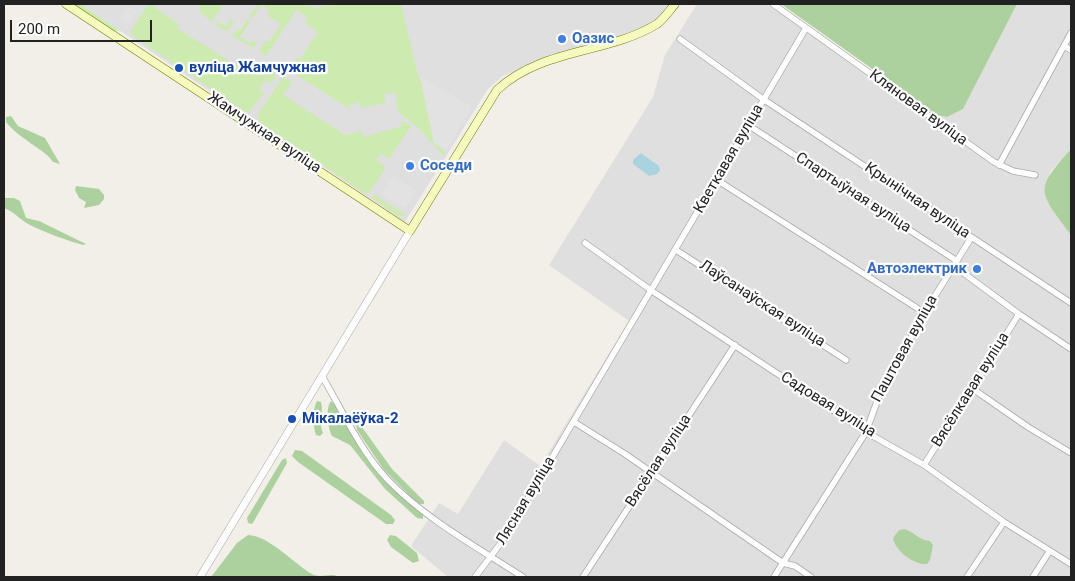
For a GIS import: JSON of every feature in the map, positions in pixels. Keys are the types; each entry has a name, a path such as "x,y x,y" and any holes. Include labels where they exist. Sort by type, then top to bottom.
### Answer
{"main road":[{"name":"Жамчужная вуліца","path":"66,4 410,231"},
{"path":"410,231 498,90 510,78 525,69 624,37 656,24 675,4"}],"street":[{"name":"Кляновая вуліца","path":"772,4 999,165 1013,171 1035,175"},
{"name":"Кветкавая вуліца","path":"652,291 806,28"},
{"path":"999,165 1071,33"},
{"name":"Крынічная вуліца","path":"680,39 763,99 1071,303"},
{"path":"1064,46 1071,50"},
{"name":"Спартыўная вуліца","path":"748,125 955,263"},
{"path":"717,180 918,308"},
{"path":"200,577 410,231"},
{"name":"Паштовая вуліца","path":"774,577 866,432 876,400 925,312 971,238"},
{"name":"Садовая вуліца","path":"585,243 652,291 866,432 924,466 1049,552 1071,564"},
{"name":"Лаўсанаўская вуліца","path":"676,250 846,360"},
{"path":"955,263 1019,314 1071,349"},
{"name":"Лясная вуліца","path":"475,577 504,540 652,291"},
{"name":"Вясёлкавая вуліца","path":"924,466 1019,314"},
{"name":"Вясёлая вуліца","path":"583,577 736,345"},
{"path":"322,376 368,456 387,479 412,502 523,577"},
{"path":"973,389 1028,427 1071,453"},
{"path":"574,422 625,454 783,563 794,566 811,577"},
{"path":"967,577 1004,522"},
{"path":"1033,577 1049,552"}],"shaded area":[{"path":"80,4 668,4 656,23 504,75 488,89 405,222"},
{"path":"697,4 766,4 937,115 947,117 963,109 1017,4 1071,4 1071,149 1050,172 1046,197 1071,235 1071,577 448,577 411,546 439,503 458,514 504,440 540,466 629,321 549,265 653,97 665,55"},
{"path":"129,6 137,11 128,24 120,18"},
{"path":"420,77 472,107 446,151 434,143"},
{"path":"393,176 416,191 405,209 381,194"}],"green space":[{"path":"70,4 80,4 119,30 115,32"},
{"path":"148,4 154,4 153,6 179,24 177,28 239,67 243,62 261,76 270,68 276,75 272,83 266,80 259,89 264,93 249,113 131,35 130,32"},
{"path":"200,4 224,4 212,21 200,13"},
{"path":"254,4 307,4 314,8 339,4 401,4 417,71 446,158 412,122 402,116 397,109 396,93 383,94 386,103 361,108 360,102 349,105 350,109 293,73 292,64 297,58 300,59 318,32 305,23 307,17 296,10 266,56 259,52 266,40 269,42 281,24 267,16 270,10 261,5 252,18 249,16 257,6"},
{"path":"781,4 1017,4 963,109 947,117 937,115"},
{"path":"231,19 234,22 227,31 215,25 217,21 226,26"},
{"path":"247,19 250,21 240,37 250,43 253,40 257,42 255,47 251,47 232,36 236,29 240,31"},
{"path":"283,77 292,82 283,95 345,135 361,131 364,137 402,126 401,120 411,126 389,159 381,153 376,160 386,167 369,193 364,193 259,122 258,114"},
{"path":"11,116 18,126 45,138 60,164 53,162 45,153 11,128 6,122 6,117"},
{"path":"1071,149 1071,235 1052,209 1045,191 1050,174"},
{"path":"76,186 99,189 104,195 104,199 99,205 84,208 86,202 79,198 75,190"},
{"path":"373,194 408,216 398,216 373,199"},
{"path":"4,198 14,198 20,201 26,218 39,221 86,244 83,245 63,239 30,225 4,208"},
{"path":"317,401 321,402 322,406 321,425 323,433 320,436 316,435 314,422 314,408"},
{"path":"331,401 336,406 354,438 384,478 423,514 423,519 417,518 385,489 350,445 332,436 328,418 328,408"},
{"path":"359,423 392,469 424,501 424,504 418,504 384,470 357,430 356,425"},
{"path":"295,450 302,451 391,515 395,520 393,524 386,524 298,462 292,456"},
{"path":"286,458 287,463 254,521 252,524 248,523 247,518 282,460"},
{"path":"904,529 922,539 930,541 933,545 930,560 927,564 911,560 897,548 893,538 899,530"},
{"path":"248,535 265,540 312,574 339,577 211,577 237,543"},
{"path":"390,535 396,536 417,553 419,561 413,563 391,547 387,540"}],"water":[{"path":"641,153 659,166 660,170 657,174 649,176 633,164 633,160"}],"place":[{"name":"Оазис","path":"562,39"},
{"name":"вуліца Жамчужная","path":"179,68"},
{"name":"Соседи","path":"410,166"},
{"name":"Автоэлектрик","path":"977,269"},
{"name":"Мікалаёўка-2","path":"292,419"}]}
